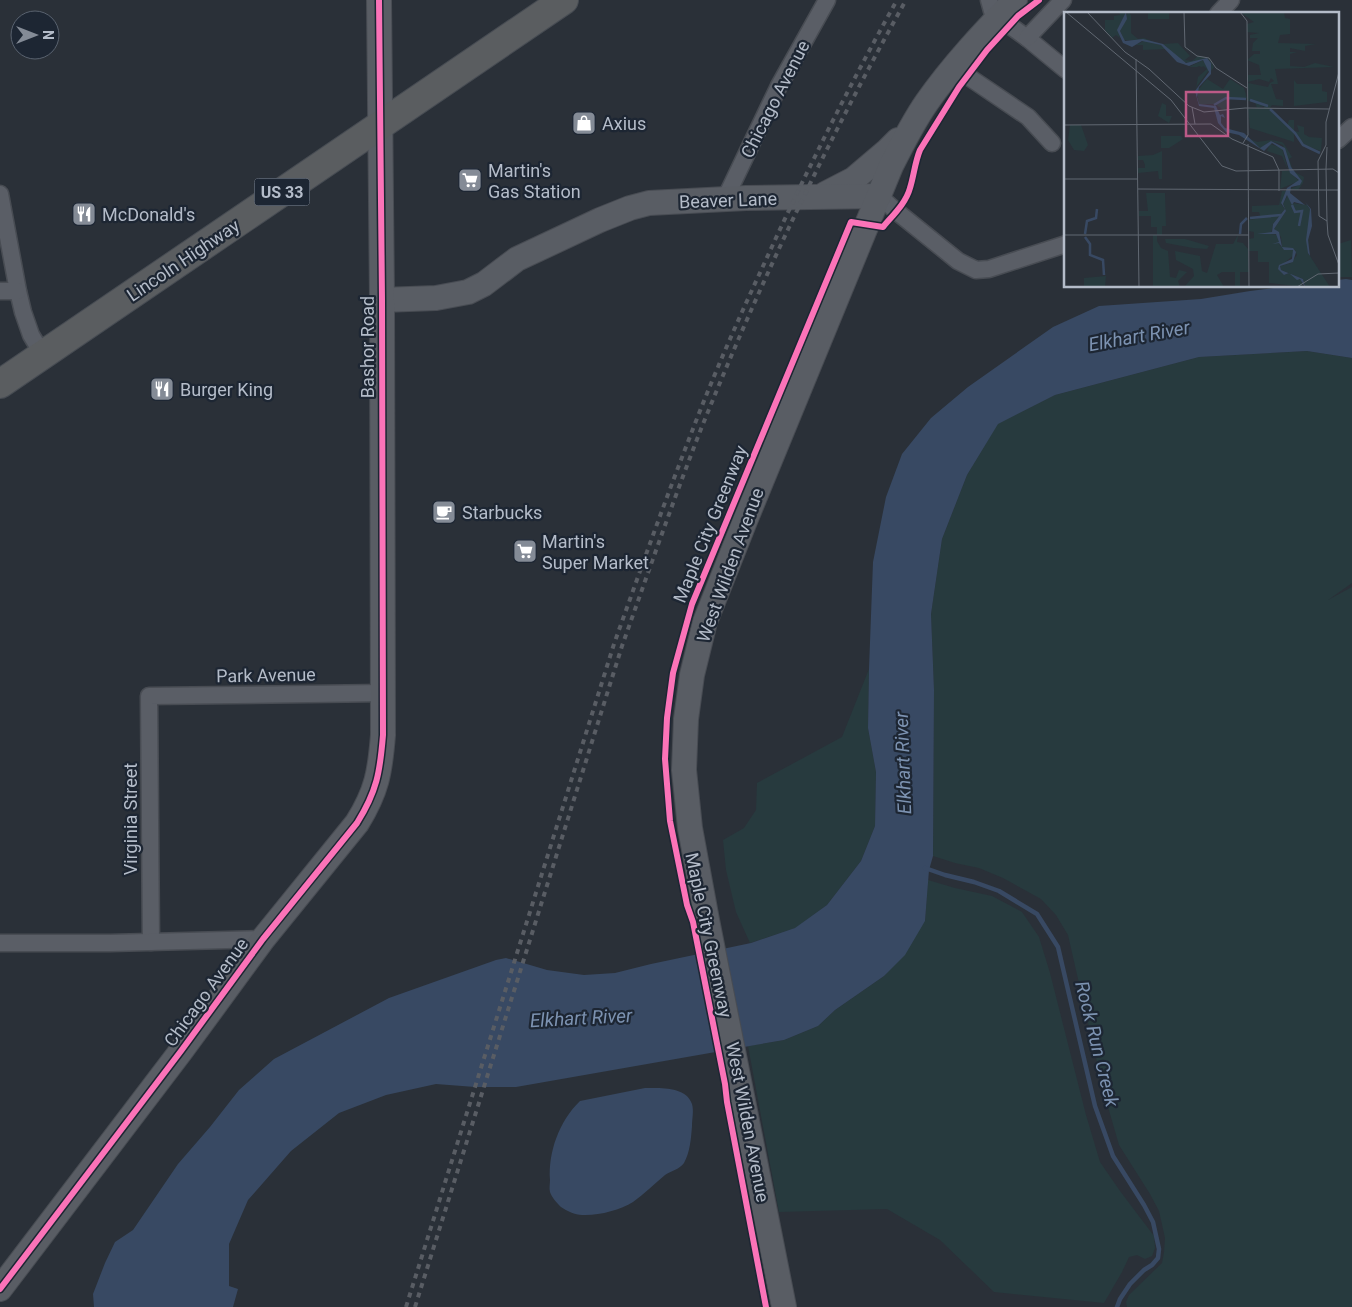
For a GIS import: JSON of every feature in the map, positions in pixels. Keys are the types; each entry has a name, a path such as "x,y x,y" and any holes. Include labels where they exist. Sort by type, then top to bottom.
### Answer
{"highway":[{"name":"Lincoln Highway","path":"0,384 563,0"}],"street":[{"name":"Bashor Road","path":"380,0 383,693"},
{"name":"Chicago Avenue","path":"725,199 779,86 827,0"},
{"name":"West Wilden Avenue","path":"784,1307 690,828 684,770 686,719 692,675 705,622 732,552 891,166 910,128 993,9 1015,0"},
{"path":"1027,38 1063,0"},
{"path":"1220,12 1231,0"},
{"path":"993,9 1064,68"},
{"path":"954,67 1028,116 1052,143"},
{"path":"1340,138 1352,127"},
{"path":"820,196 854,179 887,151 910,128"},
{"path":"0,194 23,312 31,335 43,355"},
{"name":"Beaver Lane","path":"382,300 436,298 468,292 484,284 517,259 600,220 630,208 648,204 725,199 879,196"},
{"path":"879,196 958,261 976,270 989,269 1064,245"},
{"path":"0,291 18,291"},
{"name":"Chicago Avenue","path":"0,1289 175,1059 263,939 357,823 375,789 381,764 383,693"},
{"name":"Park Avenue","path":"149,696 383,693"},
{"name":"Virginia Street","path":"149,696 151,942"},
{"path":"0,943 263,939"}],"green space":[{"path":"1351,240 1352,277 1340,277 1340,243"},
{"path":"1307,351 1352,358 1352,583 1328,600 1352,587 1352,1307 1127,1307 1126,1302 1129,1295 1162,1263 1165,1238 1159,1211 1119,1145 1104,1093 1068,935 1056,915 1041,899 1003,878 979,868 933,856 934,690 931,614 942,539 967,475 998,423 1055,395 1199,357"},
{"path":"869,669 868,728 876,772 875,826 861,861 827,905 796,928 750,943 736,912 726,870 723,840 744,828 756,810 757,783 842,737"},
{"path":"928,880 992,896 1022,912 1039,937 1100,1162 1154,1236 1155,1248 1152,1256 1145,1259 1137,1255 1129,1257 1104,1303 994,1292 940,1240 887,1209 779,1212 748,1046 784,1040 818,1026 835,1010 884,976 925,921"}],"water":[{"name":"Elkhart River","path":"1340,280 1352,280 1352,358 1307,351 1199,357 1055,395 998,424 967,475 942,539 931,614 934,690 933,856 929,870 925,921 905,955 884,976 835,1010 818,1026 784,1040 516,1087 475,1087 436,1084 386,1095 339,1113 291,1151 248,1200 229,1244 229,1286 238,1289 233,1307 94,1307 93,1294 115,1242 133,1230 178,1164 239,1090 274,1059 389,998 496,960 506,958 547,970 584,975 615,973 751,943 795,928 827,905 861,861 875,826 876,772 868,728 873,562 886,497 902,454 931,418 968,387 1053,327 1099,306 1201,299 1273,288 1340,288"},
{"path":"645,1088 672,1089 689,1098 693,1112 691,1141 684,1163 665,1175 633,1202 615,1210 595,1215 582,1215 561,1207 550,1192 550,1170 556,1138 566,1118 580,1101"}],"waterway":[{"name":"Rock Run Creek","path":"925,868 999,891 1037,914 1058,947 1095,1106 1113,1156 1153,1222 1159,1249 1158,1258 1130,1284 1117,1307"}],"railway":[{"path":"406,1307 614,644 671,486 717,369 780,230 811,164 897,0"},
{"path":"415,1307 622,646 701,429 771,265 823,158 906,0"}],"cycle path":[{"path":"0,1289 181,1051 263,939 357,823 369,801 376,781 383,735 379,0"},
{"name":"Maple City Greenway","path":"766,1307 725,1084 693,922 687,905 670,821 665,759 667,718 673,673 692,604 851,222 883,227 895,213 908,193 920,150 959,87 987,50 1018,16 1039,0"}],"place":[{"name":"Axius","path":"584,123"},
{"name":"Martin's Gas Station","path":"470,180"},
{"name":"McDonald's","path":"84,214"},
{"name":"Burger King","path":"162,389"},
{"name":"Starbucks","path":"444,512"},
{"name":"Martin's Super Market","path":"525,551"}]}
